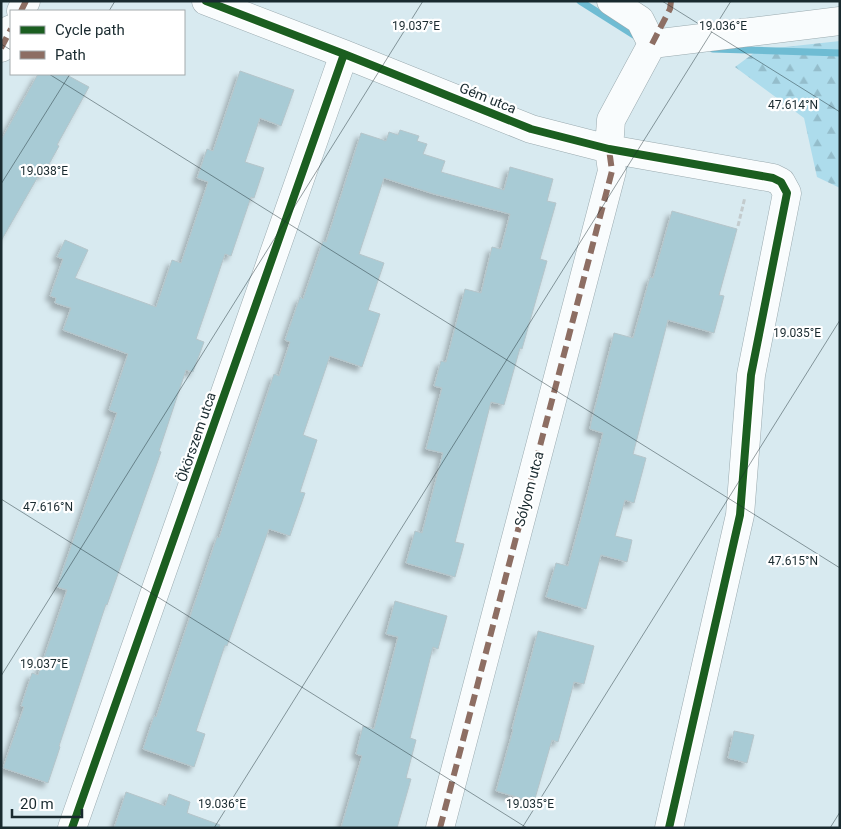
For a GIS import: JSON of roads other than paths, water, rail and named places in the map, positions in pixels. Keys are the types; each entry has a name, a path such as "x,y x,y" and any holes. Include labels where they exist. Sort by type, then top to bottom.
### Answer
{"street":[{"name":"Gém utca","path":"206,1 531,129 610,149 773,178 781,182 787,193 751,375 740,516 669,828"},
{"path":"611,1 640,20 652,44 840,21"},
{"path":"1,48 10,31"},
{"name":"Sólyom utca","path":"440,828 612,171 610,149 611,120 652,44"},
{"name":"Ökörszem utca","path":"72,828 344,54"}],"waterway":[{"path":"580,1 637,37"},
{"path":"713,49 840,53"}]}
